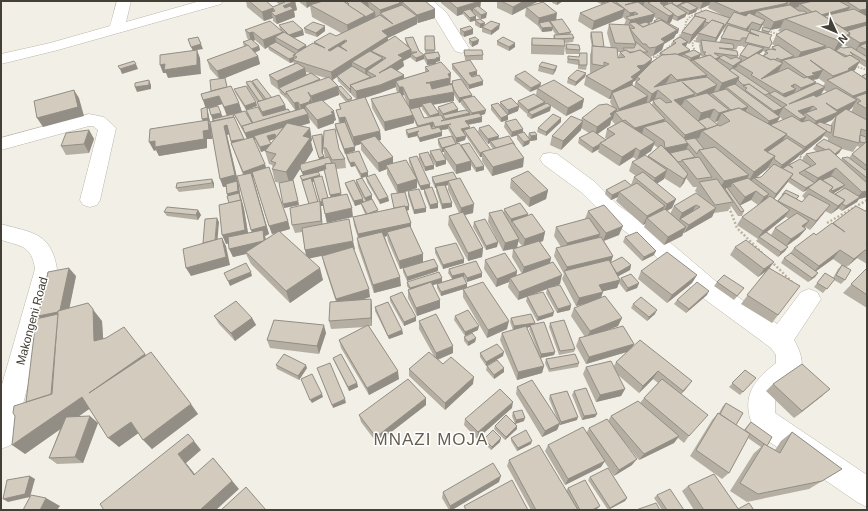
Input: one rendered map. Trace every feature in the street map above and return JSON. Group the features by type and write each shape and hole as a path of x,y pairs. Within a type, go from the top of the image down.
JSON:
{"street":[{"path":"116,30 124,1"},
{"path":"1,59 53,47 216,1"},
{"path":"424,1 441,15 461,48"},
{"path":"1,144 71,124 89,120 98,121 107,128 90,200"},
{"path":"550,159 588,187 612,211 651,239 711,291 780,340 788,353 789,368 767,386 760,402 761,412 765,423 867,492"},
{"name":"Makongeni Road","path":"1,232 34,242 40,246 46,260 46,269 1,436"},
{"path":"780,340 809,299"}],"path":[{"path":"691,7 708,14"},
{"path":"643,58 656,57 677,39 686,28 686,21 691,16 705,10"},
{"path":"686,21 692,24"},
{"path":"756,23 768,31 783,36"},
{"path":"697,38 692,44 697,56 707,63"},
{"path":"654,65 660,59 656,57"},
{"path":"854,66 867,70"},
{"path":"795,154 803,158 809,156"},
{"path":"827,223 867,200"},
{"path":"728,206 737,228 809,299"}],"building":[{"path":"249,1 266,1 273,7 285,2 284,1 295,1 283,6 285,8 290,6 293,9 275,16 271,12 275,11 273,8 262,12"},
{"path":"323,1 343,1 365,16 347,25 310,5"},
{"path":"346,1 360,1 375,12 365,17 348,5 349,4"},
{"path":"368,1 398,1 400,3 380,10"},
{"path":"425,1 435,9 417,15 402,2"},
{"path":"449,1 480,1 457,8"},
{"path":"501,1 524,1 513,7"},
{"path":"611,1 625,9 594,21 580,13"},
{"path":"615,1 638,1 625,5 638,2 655,14 630,20 626,17 638,14 635,12 630,13"},
{"path":"652,1 666,1 660,3 674,14 669,16 648,3"},
{"path":"672,1 685,1 677,6 673,4"},
{"path":"713,1 784,1 788,3 740,13"},
{"path":"813,1 839,1 850,7 821,15 816,11 812,12 800,4"},
{"path":"846,1 867,1 867,9 860,10"},
{"path":"543,2 557,13 539,18 526,7"},
{"path":"687,2 698,8 690,11 679,5"},
{"path":"671,3 687,13 678,17 663,6"},
{"path":"402,5 417,16 382,31 388,36 331,72 293,60 297,57 293,55 313,43 325,48 314,42 330,33 336,36 380,15 393,24 380,13","holes":["345,40 347,41 340,46 347,51 338,46 330,51 328,50"]},
{"path":"790,5 799,11 804,11 807,13 774,22 757,11"},
{"path":"478,6 487,13 481,15 473,8"},
{"path":"470,9 476,16 470,18 463,11"},
{"path":"854,9 867,16 867,22 843,28 824,16"},
{"path":"706,10 730,18 723,28 724,24 712,20 709,23 705,22 706,19 695,16 695,14"},
{"path":"816,11 850,33 839,41 785,19"},
{"path":"734,12 746,16 749,13 765,20 761,25 752,22 746,29 727,23"},
{"path":"695,16 706,19 692,35 682,32"},
{"path":"659,18 679,29 677,30 661,20 656,22 654,21"},
{"path":"480,19 485,23 480,24 475,20"},
{"path":"562,19 571,32 559,34 550,21"},
{"path":"661,20 677,30 661,39 665,42 656,47 649,48 646,44 643,44 630,29 635,28 629,23 635,22 643,27"},
{"path":"712,20 724,24 716,38 698,33"},
{"path":"270,21 283,32 263,40 253,32 249,33 245,30"},
{"path":"293,21 303,30 289,35 279,25"},
{"path":"491,21 500,24 491,31 482,27"},
{"path":"549,21 553,27 542,28 539,23"},
{"path":"313,22 325,26 316,33 304,28"},
{"path":"646,22 650,24 643,27 639,24"},
{"path":"609,24 629,25 636,44 615,43"},
{"path":"728,25 750,32 747,38 742,38 740,41 721,38"},
{"path":"867,25 867,41 860,43 849,36 850,33 847,31"},
{"path":"470,26 473,29 464,32 460,29"},
{"path":"763,27 771,29 769,32 762,30"},
{"path":"751,29 772,35 770,38 772,43 769,48 745,42 749,33 759,36 750,32"},
{"path":"786,29 826,46 801,52 776,35"},
{"path":"284,32 306,45 298,50 275,37"},
{"path":"591,32 602,32 604,47 593,46"},
{"path":"572,34 574,38 555,39 554,35"},
{"path":"395,36 411,49 398,55 403,58 379,73 391,67 404,75 380,85 356,91 350,85 376,76 367,71 386,58 371,51"},
{"path":"425,36 434,36 435,50 425,50"},
{"path":"198,37 201,44 191,47 188,39"},
{"path":"413,37 419,51 424,55 416,58 411,54 417,52 411,52 405,38"},
{"path":"475,37 479,40 472,42 469,39"},
{"path":"503,37 515,43 509,47 497,41"},
{"path":"680,37 688,42 682,44 690,50 678,54 679,55 664,55 660,53 676,43 673,41"},
{"path":"532,38 564,39 565,46 532,45"},
{"path":"251,39 259,46 252,49 243,42"},
{"path":"701,40 733,44 734,49 719,48 737,51 738,56 714,53 720,57 715,59 710,55 707,56 704,54 706,52 703,52"},
{"path":"276,42 296,54 293,55 294,57 289,59 268,46"},
{"path":"635,42 648,52 643,52 640,50 635,52 625,51 623,48 634,48 636,44"},
{"path":"867,43 867,50 859,46"},
{"path":"566,44 579,45 580,50 567,49"},
{"path":"748,44 764,48 748,58 740,55"},
{"path":"248,45 258,56 217,71 207,60"},
{"path":"778,45 794,56 781,60 777,58 772,60 763,56 768,53 765,51 770,49 776,50 772,47"},
{"path":"592,46 617,48 618,58 625,57 620,52 626,50 630,53 640,50 652,59 644,65 637,66 641,70 631,77 634,79 612,91 586,76 609,64 604,62 604,66 592,64"},
{"path":"829,47 845,57 850,55 860,61 848,69 850,70 833,76 810,60 823,70 812,73 815,75 807,77 783,60 802,56"},
{"path":"841,47 851,47 867,57 867,62 850,52 853,54 851,56 847,56 836,51"},
{"path":"197,50 197,65 164,70 165,64 160,65 160,55"},
{"path":"464,50 482,50 483,55 465,56"},
{"path":"694,50 701,54 691,58 683,54"},
{"path":"370,51 383,58 365,69 352,62"},
{"path":"438,52 440,57 436,59 427,60 424,54"},
{"path":"580,53 587,53 587,65 579,65 579,60 568,59 568,56 579,57"},
{"path":"757,53 771,60 773,59 783,63 761,79 788,68 804,78 807,77 816,82 801,88 795,84 791,86 796,89 783,94 751,75 753,73 738,64"},
{"path":"676,54 687,58 707,75 677,80 671,74 654,87 707,77 717,85 697,94 682,82 695,94 674,100 706,128 685,135 655,104 653,100 660,98 666,103 672,102 658,90 652,94 636,82 640,79 637,77 652,62 662,55"},
{"path":"710,55 739,77 722,83 693,60"},
{"path":"724,55 731,59 736,57 742,60 733,66 719,58"},
{"path":"470,60 477,71 469,73 472,77 479,75 483,81 469,85 452,64"},
{"path":"134,61 136,64 120,69 118,66"},
{"path":"441,62 451,73 448,74 450,78 426,83 430,83 432,89 452,84 454,92 409,100 403,87 399,87 396,81 429,71 425,67"},
{"path":"542,62 557,66 554,70 539,66"},
{"path":"297,63 305,68 277,81 269,75"},
{"path":"352,66 371,77 350,85 350,89 337,76"},
{"path":"733,68 770,93 765,95 749,84 742,84 738,80 739,77 729,70"},
{"path":"577,70 586,73 576,82 568,78"},
{"path":"852,70 867,80 867,91 853,96 827,80"},
{"path":"525,71 541,83 531,88 515,76"},
{"path":"311,73 320,79 286,92 286,95 279,88"},
{"path":"867,74 867,80 862,76"},
{"path":"329,77 338,86 311,96 308,92 311,98 309,102 300,105 298,102 294,103 286,92"},
{"path":"225,78 227,87 211,91 210,80"},
{"path":"257,79 272,98 266,99 252,81"},
{"path":"461,79 472,95 459,98 452,84 450,85 453,83 452,81"},
{"path":"149,80 149,85 135,87 135,83"},
{"path":"554,80 584,99 568,108 537,88"},
{"path":"251,81 264,100 259,101 246,82"},
{"path":"817,83 825,87 789,104 814,95 816,97 836,88 857,100 837,110 826,103 838,112 816,121 805,113 817,109 813,106 798,111 806,117 800,119 783,107 787,105 769,94 775,91 785,97"},
{"path":"735,84 780,117 769,121 726,87"},
{"path":"749,84 783,108 774,111 745,90 747,88 743,86"},
{"path":"632,85 648,96 619,109 612,93"},
{"path":"231,86 239,103 224,107 219,96 203,100 201,94"},
{"path":"246,86 256,102 245,106 234,89"},
{"path":"341,86 352,98 348,100 339,90 338,87"},
{"path":"726,89 748,107 731,110 711,93"},
{"path":"74,90 78,107 37,118 34,101"},
{"path":"400,92 414,115 384,122 371,99"},
{"path":"707,93 729,110 719,113 714,109 701,113 685,99"},
{"path":"867,93 867,109 857,103 861,101 855,97"},
{"path":"534,94 545,102 528,110 518,101"},
{"path":"279,95 285,105 262,112 257,102"},
{"path":"474,96 486,110 472,113 462,99"},
{"path":"365,97 380,131 353,137 345,117 339,118 336,110 341,109 339,104"},
{"path":"511,98 519,106 508,110 500,102"},
{"path":"322,100 334,111 331,112 333,114 317,120 305,106"},
{"path":"431,102 439,113 430,116 422,104"},
{"path":"453,102 458,109 443,114 438,107"},
{"path":"649,102 665,119 635,128 625,120 623,121 615,112"},
{"path":"498,103 508,115 501,118 491,105"},
{"path":"547,103 551,106 532,115 528,112"},
{"path":"607,104 617,109 610,114 612,116 597,127 582,118 599,105"},
{"path":"218,106 221,113 211,115 209,108"},
{"path":"207,107 208,118 202,119 201,109"},
{"path":"258,107 263,116 288,109 290,112 253,123 246,110"},
{"path":"419,107 424,118 441,115 444,120 441,121 479,113 482,117 465,121 470,127 461,129 466,136 456,138 448,125 451,124 435,127 433,122 418,126 410,109"},
{"path":"304,108 308,114 245,133 242,126"},
{"path":"739,108 787,134 764,150 775,156 754,172 702,131 718,125 720,126 730,121 722,113"},
{"path":"846,109 867,120 867,131 861,129 859,143 833,136 836,116"},
{"path":"466,110 470,113 445,119 443,115"},
{"path":"245,111 252,123 242,126 243,129 234,114"},
{"path":"233,114 234,117 213,121 213,119"},
{"path":"553,114 561,118 546,132 538,128"},
{"path":"571,116 583,121 563,141 552,136"},
{"path":"792,116 802,122 809,120 827,131 805,147 786,135 787,134 770,125"},
{"path":"234,117 244,139 231,141 227,125 224,126 235,175 220,179 210,122"},
{"path":"708,117 718,125 706,129 698,121"},
{"path":"516,119 523,129 512,132 505,122"},
{"path":"208,120 209,130 203,131 204,139 155,147 155,141 149,142 150,129"},
{"path":"622,121 655,142 640,151 636,148 622,157 600,143 615,134 607,129"},
{"path":"666,121 689,143 665,148 664,141 644,127"},
{"path":"345,122 355,147 344,149 335,124"},
{"path":"820,122 832,126 831,133 816,124"},
{"path":"287,123 310,128 303,136 310,138 286,172 272,169 276,163 271,161 276,154 265,151"},
{"path":"430,124 432,129 439,127 442,132 419,138 417,133 419,131 408,134 406,130"},
{"path":"489,125 499,136 488,139 479,128"},
{"path":"284,127 276,137 275,134 267,136 271,144 260,147 254,136"},
{"path":"474,127 491,150 480,153 464,130"},
{"path":"335,129 339,149 345,159 332,160 326,148 323,148 324,131"},
{"path":"89,130 84,144 61,146 66,133"},
{"path":"593,131 606,140 593,148 579,138"},
{"path":"524,132 530,140 524,142 517,134"},
{"path":"535,132 537,135 531,136 529,133"},
{"path":"322,134 322,153 324,156 319,158 312,136"},
{"path":"860,135 866,137 866,143 860,142"},
{"path":"375,136 393,157 378,163 360,141"},
{"path":"452,136 456,144 442,148 438,139"},
{"path":"509,136 515,145 513,143 496,148 490,141"},
{"path":"253,137 265,164 243,172 231,143"},
{"path":"695,138 704,149 699,150 697,154 685,140"},
{"path":"787,138 804,149 782,165 774,159 775,156 767,152"},
{"path":"824,139 842,148 835,154 829,149 826,150 816,145"},
{"path":"866,142 867,143 867,166 852,154"},
{"path":"459,143 471,161 456,165 444,148"},
{"path":"469,143 484,166 476,168 461,145"},
{"path":"513,143 524,158 493,167 482,152"},
{"path":"661,145 688,174 684,179 648,156"},
{"path":"715,147 749,175 724,181 699,150"},
{"path":"440,149 446,160 436,162 430,151"},
{"path":"688,149 695,157 678,162 670,153"},
{"path":"829,149 867,183 867,191 862,192 836,168 818,178 804,170 816,164 806,154"},
{"path":"359,151 368,172 361,174 354,162 350,163 346,154"},
{"path":"428,152 434,165 425,167 419,154"},
{"path":"645,155 667,170 655,178 632,162"},
{"path":"417,156 430,184 420,186 409,158"},
{"path":"329,157 332,163 302,172 300,167 301,164"},
{"path":"699,157 712,177 697,179 682,160"},
{"path":"848,157 865,170 867,169 867,178 842,158"},
{"path":"800,159 811,166 799,173 815,183 806,188 790,178 793,174 782,169 788,165 793,168 789,165"},
{"path":"406,160 417,179 397,185 386,165"},
{"path":"335,163 341,193 330,195 324,169 326,169 325,164"},
{"path":"774,164 793,174 776,194 754,178 761,177"},
{"path":"269,167 288,221 269,226 252,172"},
{"path":"528,171 548,190 530,198 511,179"},
{"path":"318,172 320,175 302,180 300,176"},
{"path":"453,172 457,179 435,184 432,177"},
{"path":"643,172 676,199 667,204 634,177"},
{"path":"251,173 266,226 251,230 237,176"},
{"path":"375,174 388,197 379,200 366,177"},
{"path":"322,176 328,198 322,199 322,202 320,202 313,178"},
{"path":"832,176 845,185 832,191 831,190 833,187 822,180"},
{"path":"311,178 318,202 309,204 302,181"},
{"path":"362,178 372,195 365,198 356,180"},
{"path":"460,178 474,204 461,208 448,181"},
{"path":"748,178 769,194 764,197 756,191 745,197 732,183"},
{"path":"212,179 212,183 176,188 177,183"},
{"path":"717,179 733,202 715,205 699,182"},
{"path":"820,179 833,187 829,191 845,200 838,206 808,188"},
{"path":"293,180 298,201 283,204 279,183"},
{"path":"354,180 363,199 354,201 345,183"},
{"path":"625,180 632,186 612,195 606,190"},
{"path":"237,181 238,191 227,194 226,184"},
{"path":"637,183 665,206 647,216 619,192"},
{"path":"445,185 452,203 442,204 436,186"},
{"path":"432,187 438,203 430,205 424,189"},
{"path":"727,187 744,211 741,212 725,189"},
{"path":"845,188 860,197 846,206 842,204 845,200 835,194"},
{"path":"419,189 426,208 414,210 408,191"},
{"path":"786,190 799,196 796,199 785,193 782,195"},
{"path":"405,192 409,206 394,208 391,194"},
{"path":"239,193 241,200 229,203 227,196"},
{"path":"696,193 716,208 689,225 680,219 700,207 696,205 682,213 674,206"},
{"path":"785,193 802,202 809,194 830,205 816,221 778,201"},
{"path":"347,194 352,208 325,214 322,199"},
{"path":"770,196 790,210 763,231 742,217"},
{"path":"372,199 378,210 367,214 361,203"},
{"path":"241,200 245,230 222,235 219,205"},
{"path":"320,201 321,221 292,225 290,208"},
{"path":"520,203 528,214 511,219 504,209"},
{"path":"604,205 623,226 606,233 588,211"},
{"path":"405,206 411,223 358,234 353,217"},
{"path":"856,206 867,212 867,251 865,250 854,259 840,250 819,266 794,248 814,233 816,235 832,223 845,232 833,223"},
{"path":"167,207 198,210 196,215 164,212"},
{"path":"665,209 686,227 668,237 647,218"},
{"path":"502,210 519,239 505,243 489,213"},
{"path":"463,212 483,248 468,253 449,216"},
{"path":"797,213 809,221 802,226 806,229 791,239 775,228"},
{"path":"532,214 545,232 525,239 512,221"},
{"path":"217,218 215,240 203,243 205,219"},
{"path":"589,218 600,234 567,243 556,227"},
{"path":"349,219 353,241 305,250 302,228"},
{"path":"485,219 498,242 486,246 474,222"},
{"path":"410,226 423,254 399,261 387,232"},
{"path":"263,230 263,241 229,249 228,237"},
{"path":"279,231 320,268 286,291 246,252"},
{"path":"382,232 400,277 373,285 357,238"},
{"path":"637,232 656,251 644,257 625,237"},
{"path":"766,232 788,247 781,252 759,237"},
{"path":"601,237 613,256 567,267 556,248"},
{"path":"222,238 226,257 186,268 183,249"},
{"path":"746,240 774,262 764,269 735,247"},
{"path":"539,241 551,258 524,267 513,249"},
{"path":"456,243 464,259 443,265 435,248"},
{"path":"353,247 369,289 336,299 322,256"},
{"path":"667,252 697,275 672,295 641,271"},
{"path":"505,253 517,271 497,279 485,260"},
{"path":"791,253 818,273 812,278 784,258"},
{"path":"622,257 631,265 617,273 610,263"},
{"path":"434,259 438,267 407,277 403,268"},
{"path":"609,260 620,280 599,285 603,292 579,298 564,271"},
{"path":"476,261 482,273 467,278 464,273 452,276 449,269"},
{"path":"553,262 562,275 519,292 510,278"},
{"path":"246,263 251,272 228,281 224,273"},
{"path":"842,265 851,270 845,280 836,275"},
{"path":"69,268 60,310 58,312 38,316 48,272"},
{"path":"769,268 800,286 778,315 747,295"},
{"path":"867,268 867,295 851,284"},
{"path":"439,272 442,278 410,288 407,282"},
{"path":"825,273 835,279 827,289 817,283"},
{"path":"631,274 639,283 628,288 621,278"},
{"path":"724,275 744,288 737,296 717,282"},
{"path":"463,276 467,284 441,292 437,284"},
{"path":"431,282 440,300 416,308 408,290"},
{"path":"483,282 509,321 488,330 463,289"},
{"path":"697,282 709,291 689,309 677,300"},
{"path":"560,285 571,305 558,309 547,288"},
{"path":"402,292 416,317 404,322 390,297"},
{"path":"543,292 554,312 538,317 527,296"},
{"path":"605,296 622,318 590,331 574,308"},
{"path":"641,297 657,310 649,317 633,304"},
{"path":"371,299 371,318 329,321 330,302"},
{"path":"236,301 252,318 231,333 214,316"},
{"path":"388,302 402,330 388,336 375,307"},
{"path":"88,303 93,309 94,341 106,338 124,327 145,354 89,393 151,352 191,404 143,440 131,422 108,438 82,397 12,445 15,416 13,413 14,406 52,394 58,311"},
{"path":"468,310 479,326 465,332 455,316"},
{"path":"58,314 51,394 26,402 36,319"},
{"path":"436,314 453,346 436,353 419,321"},
{"path":"531,314 535,323 514,326 511,318"},
{"path":"274,320 324,325 317,346 267,340"},
{"path":"564,320 575,349 560,351 550,323"},
{"path":"544,322 555,352 541,354 530,325"},
{"path":"368,325 398,371 367,388 339,340"},
{"path":"526,326 544,366 518,372 502,333"},
{"path":"623,326 634,344 589,357 579,338"},
{"path":"472,333 476,338 468,342 464,337"},
{"path":"640,340 692,381 683,391 658,371 643,386 616,362"},
{"path":"497,344 504,352 486,362 480,353"},
{"path":"429,352 443,364 451,357 474,377 445,403 409,369"},
{"path":"284,354 306,365 298,376 276,365"},
{"path":"341,354 357,383 348,387 333,358"},
{"path":"575,354 579,363 550,369 546,359"},
{"path":"497,360 504,368 494,375 487,366"},
{"path":"611,361 625,389 600,395 586,367"},
{"path":"330,363 345,399 332,405 317,368"},
{"path":"802,364 830,389 802,411 773,384"},
{"path":"745,370 756,378 743,392 732,383"},
{"path":"312,374 322,394 310,400 301,379"},
{"path":"408,379 426,398 376,437 359,415"},
{"path":"662,379 708,415 689,436 644,398"},
{"path":"532,380 560,423 545,431 517,387"},
{"path":"586,388 597,414 584,416 574,391"},
{"path":"500,389 513,402 478,432 465,419"},
{"path":"567,391 578,417 561,422 550,395"},
{"path":"638,401 679,436 644,454 611,416"},
{"path":"726,403 743,413 736,425 720,414"},
{"path":"522,410 525,418 516,420 513,412"},
{"path":"718,413 750,434 729,473 696,450"},
{"path":"506,415 517,426 506,437 495,426"},
{"path":"90,416 75,457 49,458 66,417"},
{"path":"607,419 637,459 619,470 589,428"},
{"path":"751,422 772,437 767,446 745,430"},
{"path":"583,427 605,461 568,479 548,445"},
{"path":"493,430 501,438 492,447 484,439"},
{"path":"526,430 532,441 518,448 511,438"},
{"path":"792,432 842,469 822,481 758,494 740,483 764,444 780,453"},
{"path":"188,434 194,441 178,454 194,475 213,458 232,481 200,510 104,510 100,504"},
{"path":"539,445 578,510 536,510 509,460"},
{"path":"493,463 501,476 450,506 443,492"},
{"path":"608,468 627,498 610,508 590,477"},
{"path":"714,474 739,510 704,510 688,486"},
{"path":"30,476 25,494 3,499 7,480"},
{"path":"512,480 528,510 466,510 464,506"},
{"path":"585,480 600,506 592,510 580,510 568,488"},
{"path":"246,487 266,510 221,510"},
{"path":"670,489 684,510 667,510 657,495"},
{"path":"31,495 46,498 40,510 23,510"},
{"path":"656,503 660,510 636,510"},
{"path":"749,503 754,510 738,509"}],"district":[{"name":"MNAZI MOJA","path":"431,439"}]}
